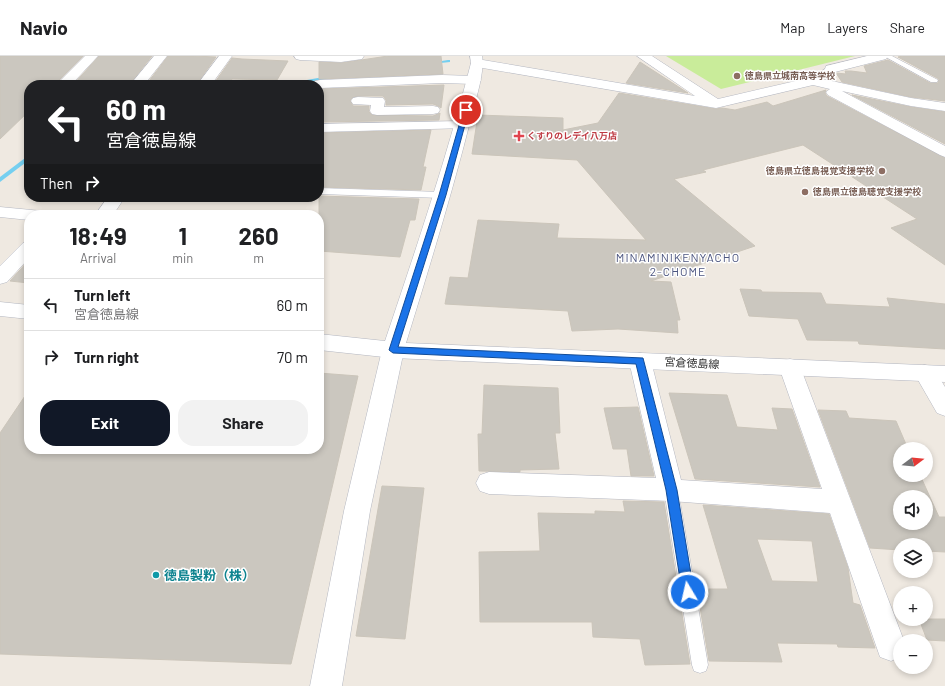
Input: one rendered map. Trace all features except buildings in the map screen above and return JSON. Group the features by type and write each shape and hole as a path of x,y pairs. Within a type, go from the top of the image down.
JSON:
{"street":[{"path":"68,80 92,56"},
{"path":"141,80 161,56"},
{"path":"208,80 226,56"},
{"path":"300,56 341,58 358,56"},
{"path":"643,56 716,104"},
{"path":"832,69 882,56"},
{"path":"326,686 357,512 393,350 442,195 456,114 474,80 476,60 716,104 813,81 911,102 945,107"},
{"path":"324,84 442,79 474,80"},
{"path":"813,81 945,152"},
{"path":"358,101 378,101 377,111 372,127"},
{"path":"377,111 456,114"},
{"path":"324,128 372,127 456,114"},
{"path":"0,212 24,214"},
{"path":"0,278 24,252"},
{"path":"0,309 24,311"},
{"name":"宮倉徳島線","path":"324,343 393,350 935,374"},
{"path":"640,361 671,490"},
{"path":"790,367 892,646"},
{"path":"935,374 945,407"},
{"path":"489,483 671,490 839,502"}],"lane":[{"path":"887,56 934,80"},
{"path":"813,81 832,69"},
{"path":"324,191 442,195"},
{"path":"671,490 700,665"}],"green space":[{"name":"徳島県立城南高等学校","path":"666,56 855,56 721,89"}],"waterway":[{"path":"431,63 448,61"},
{"path":"311,80 329,77"},
{"path":"0,180 24,161"}],"place":[{"name":"徳島県立城南高等学校","path":"737,76"},
{"name":"くすりのレデイ八万店","path":"519,136"},
{"name":"徳島県立徳島視覚支援学校","path":"882,171"},
{"name":"徳島県立徳島聴覚支援学校","path":"805,192"},
{"name":"徳島製粉（株）","path":"156,575"}],"district":[{"name":"MINAMINIKENYACHO 2-CHOME","path":"678,265"}],"route":[{"path":"466,110 442,195 393,350 640,361 671,490 688,592"}]}
